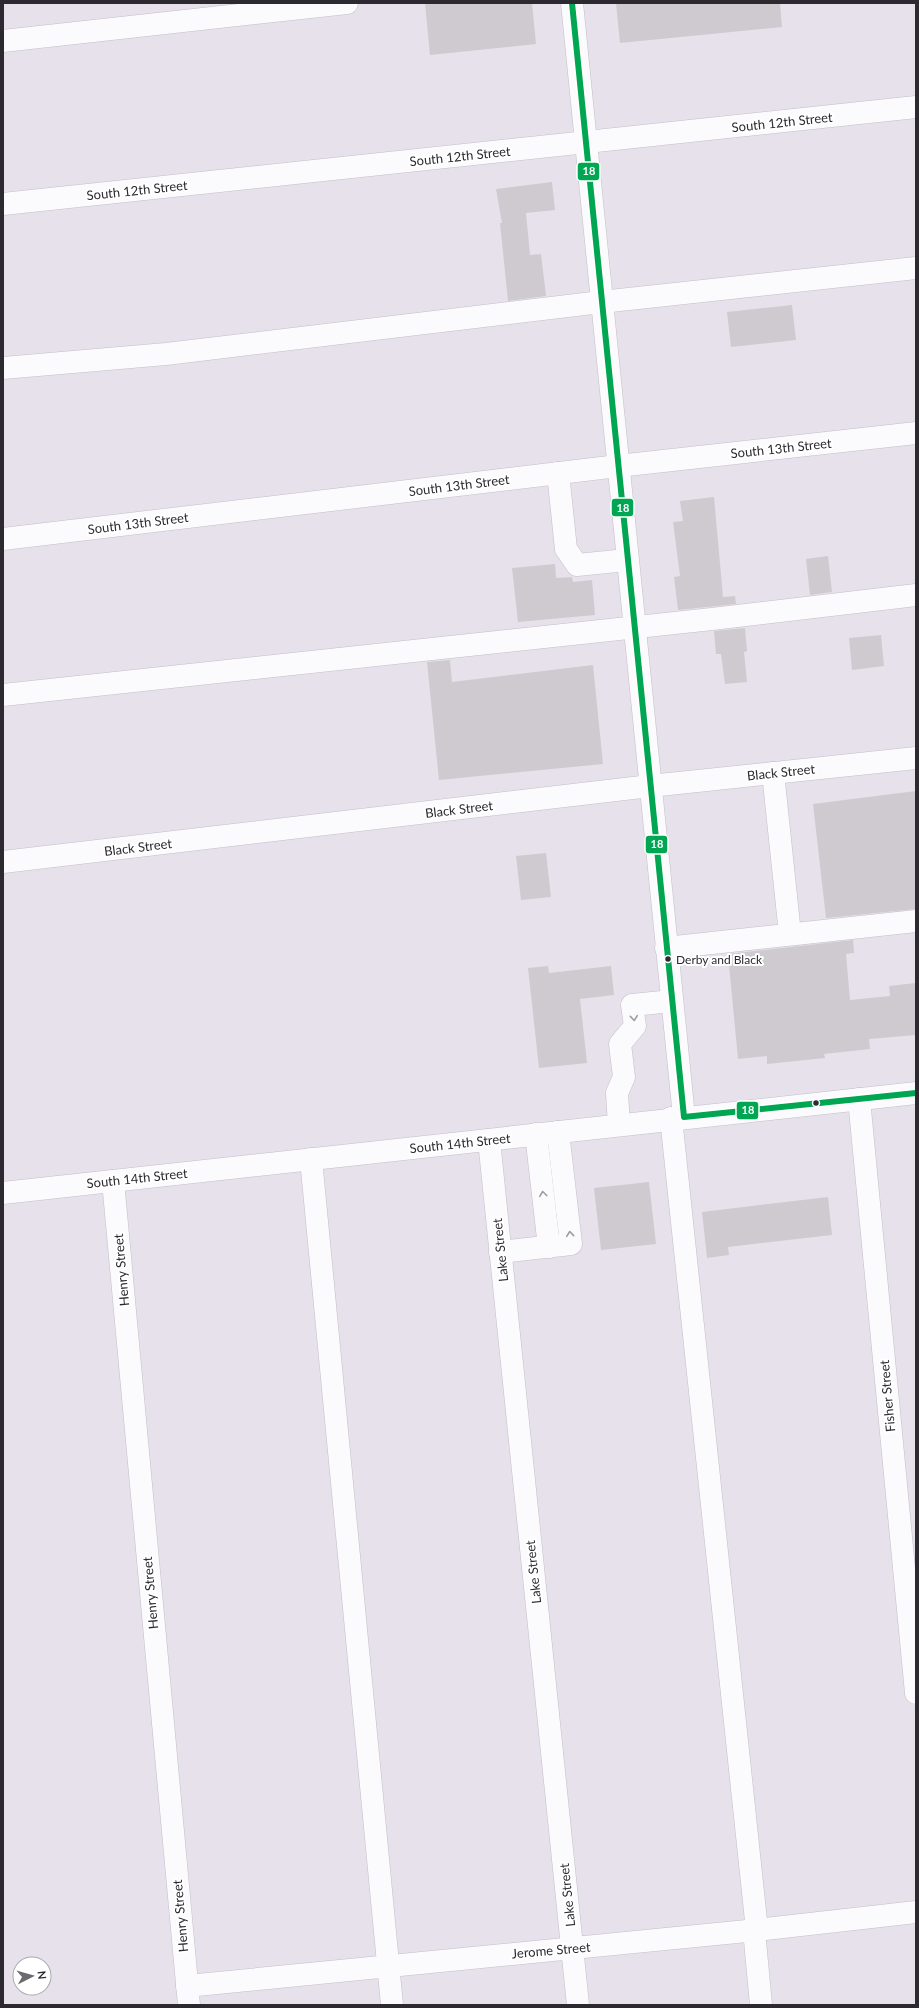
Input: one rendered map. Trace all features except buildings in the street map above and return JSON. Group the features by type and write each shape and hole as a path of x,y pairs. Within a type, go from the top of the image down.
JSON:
{"street":[{"path":"3,41 347,3"},
{"path":"572,3 672,1001 677,1118 761,2005"},
{"name":"South 12th Street","path":"3,204 916,107"},
{"path":"3,368 166,354 601,302 916,268"},
{"name":"South 13th Street","path":"3,539 618,466 916,433"},
{"path":"558,473 566,549 577,565 627,560"},
{"path":"3,695 916,595"},
{"name":"Black Street","path":"3,862 650,786 916,758"},
{"path":"773,773 790,934"},
{"path":"666,948 916,921"},
{"path":"620,1125 617,1093 624,1077 620,1044 635,1026 632,1005 672,1001"},
{"name":"South 14th Street","path":"3,1192 916,1093"},
{"name":"Fisher Street","path":"859,1099 916,1693"},
{"path":"500,1252 571,1244 558,1132"},
{"path":"536,1134 549,1247"},
{"name":"Lake Street","path":"488,1140 578,2005"},
{"path":"311,1159 392,2005"},
{"name":"Henry Street","path":"112,1181 188,1996"},
{"name":"Jerome Street","path":"188,1996 388,1966 755,1930 916,1912"}],"transit line":[{"name":"18","path":"572,3 684,1117 916,1093"}],"place":[{"name":"Derby and Black","path":"668,959"}]}
